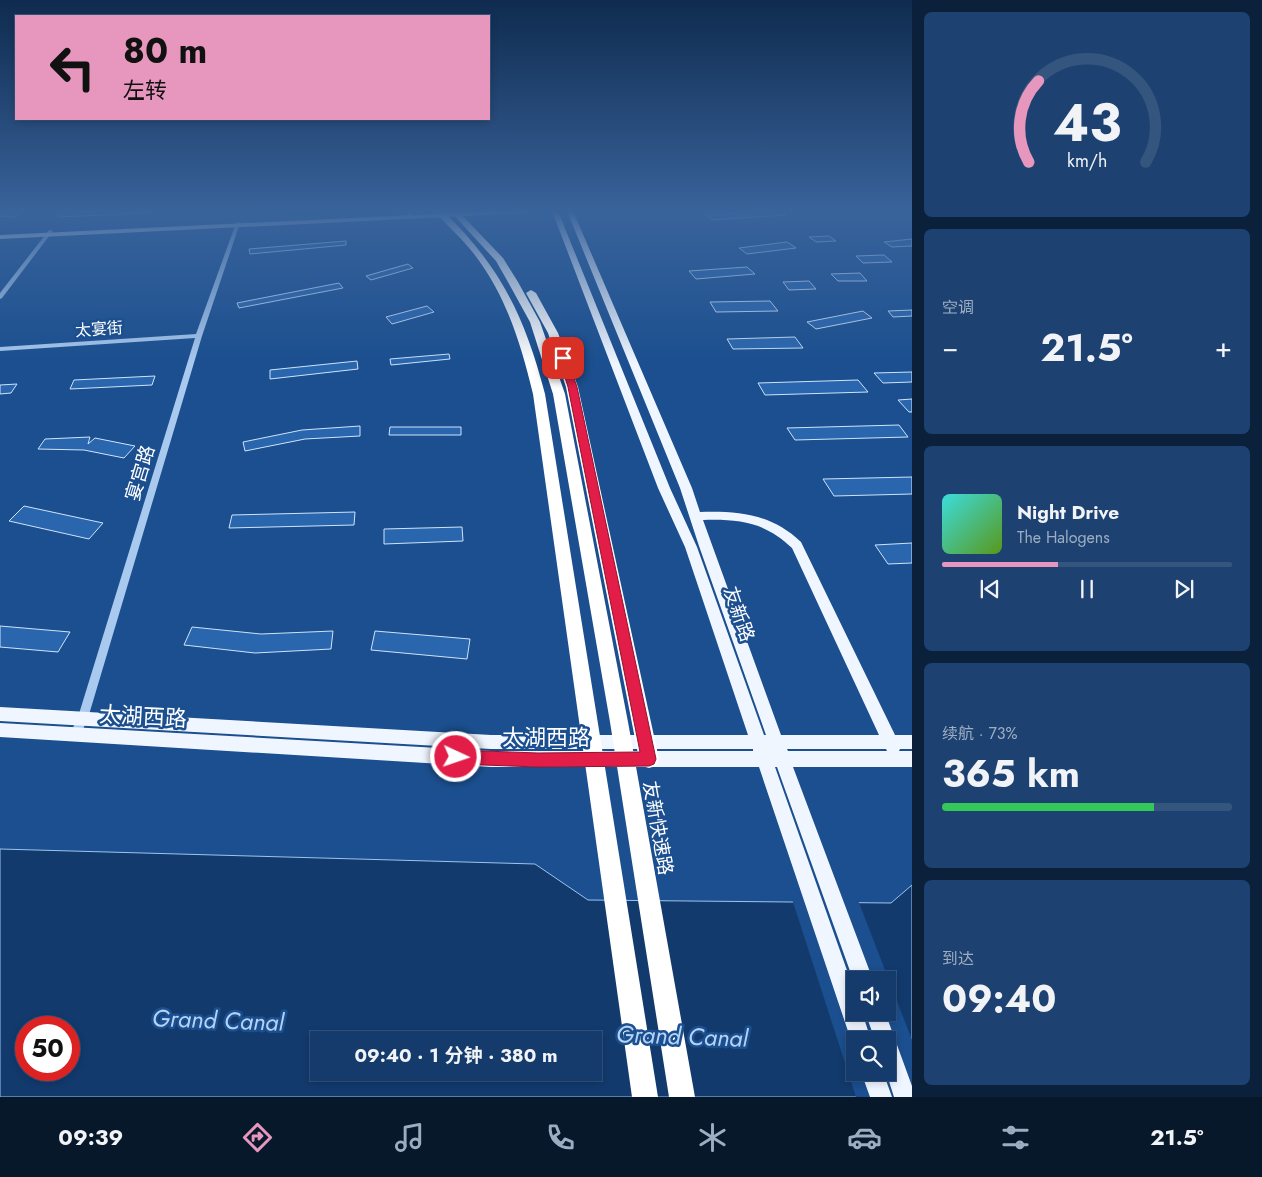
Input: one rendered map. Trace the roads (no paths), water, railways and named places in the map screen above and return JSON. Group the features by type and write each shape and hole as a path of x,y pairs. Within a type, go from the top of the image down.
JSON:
{"highway":[{"path":"485,262 510,302 526,344 539,394 645,1097"},
{"name":"友新快速路","path":"501,262 535,322 559,394 619,722 682,1097"},
{"path":"506,262 518,274 547,320 572,387 649,759"}],"main road":[{"name":"友新路","path":"576,262 664,488 698,546 860,971"},
{"name":"友新路","path":"591,262 686,488 695,516 698,546 858,1031"},
{"path":"695,516 753,518 778,528 792,540 807,563 890,741 905,759"},
{"name":"太湖西路","path":"0,714 491,742 912,742"},
{"name":"太湖西路","path":"0,730 491,759 905,759"},
{"path":"896,1071 905,1097"},
{"path":"875,1081 881,1097"}],"street":[{"path":"0,297 27,262"},
{"name":"宴宫路","path":"75,734 83,718 199,336 224,262"},
{"name":"太宴街","path":"0,349 199,336"}],"water":[{"name":"Grand Canal","path":"0,849 535,864 588,900 891,903 912,885 912,1097 0,1097"}]}
